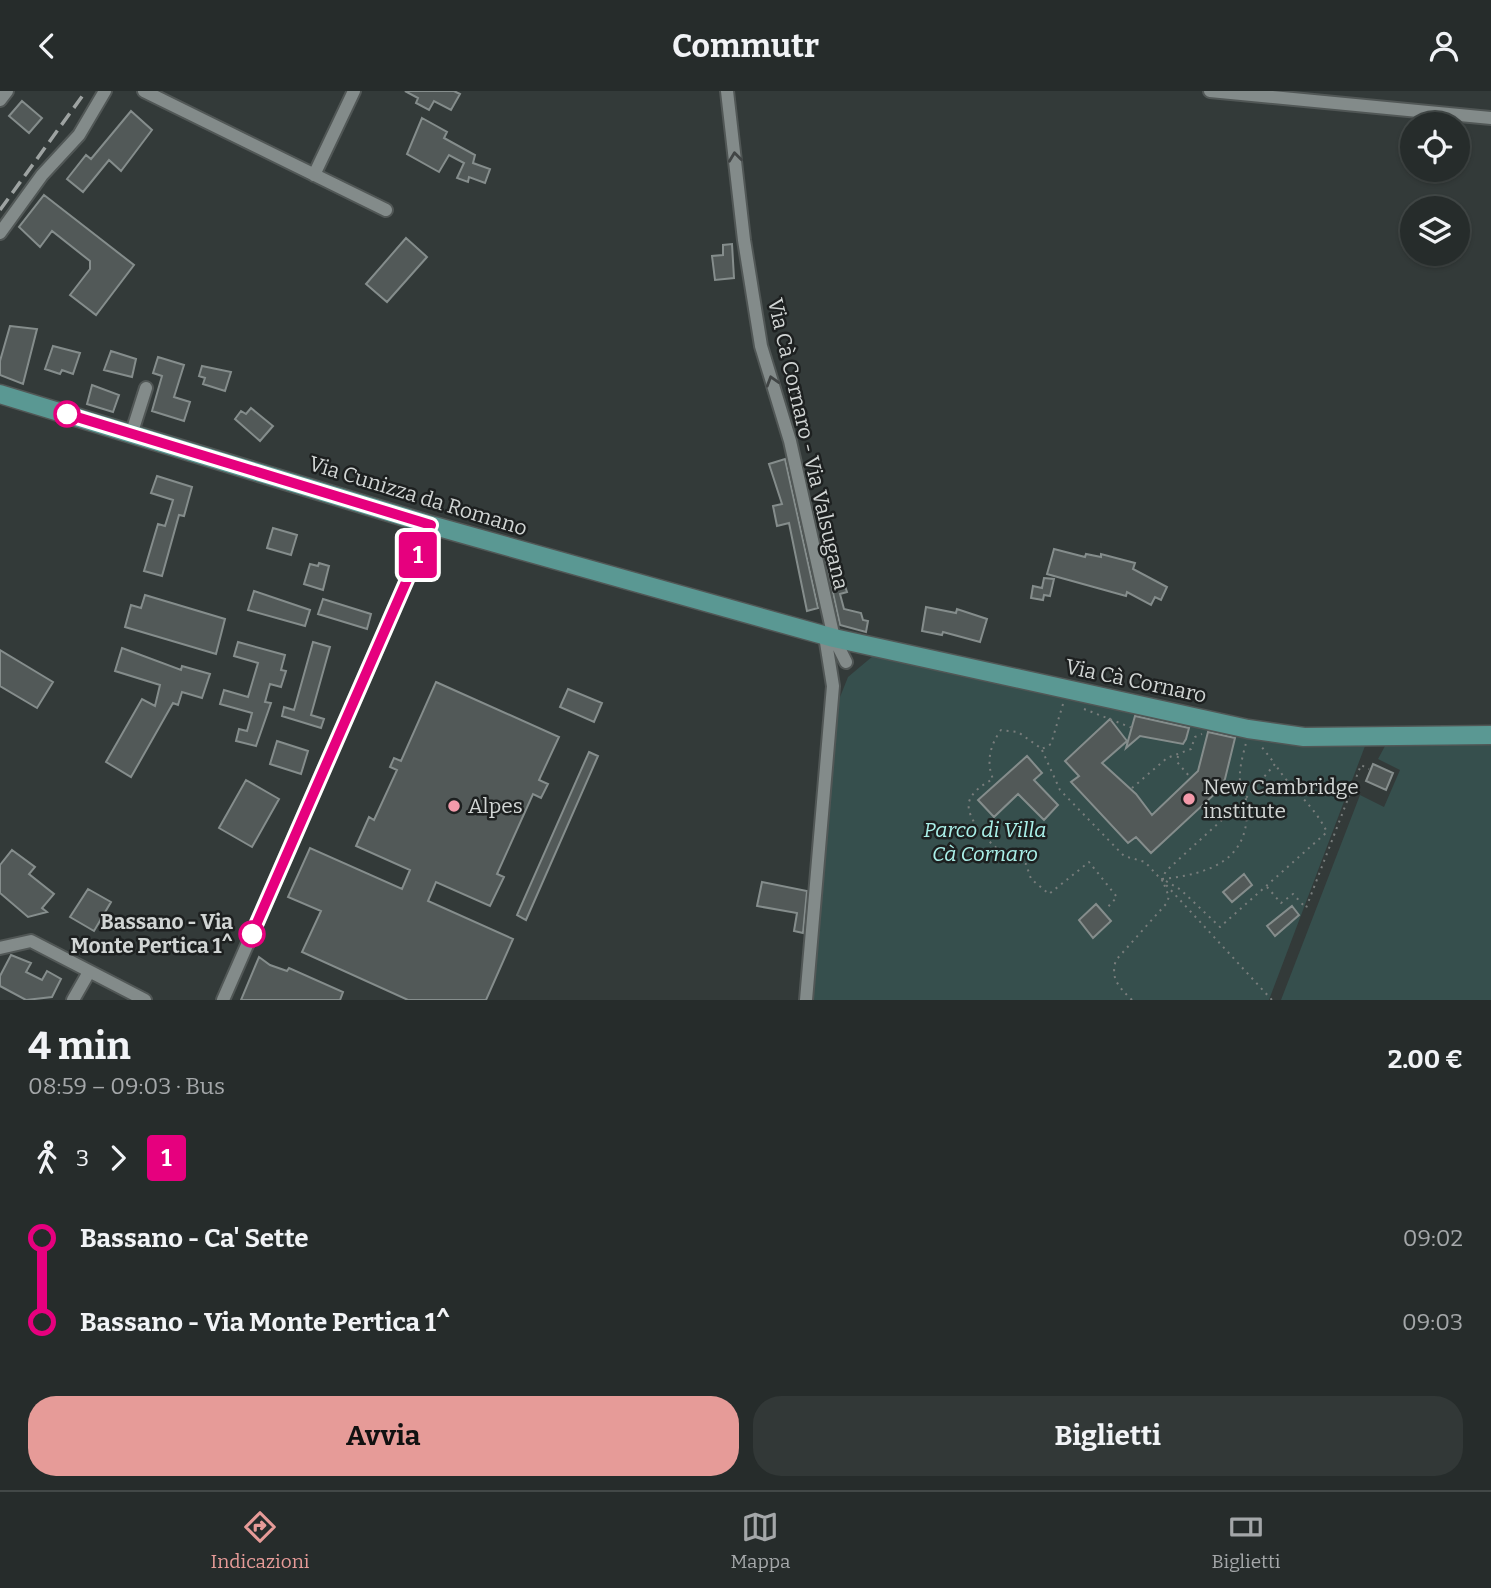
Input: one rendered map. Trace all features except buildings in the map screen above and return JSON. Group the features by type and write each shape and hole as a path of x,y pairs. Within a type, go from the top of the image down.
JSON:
{"main road":[{"name":"Via Cunizza da Romano","path":"0,394 431,525 829,637"},
{"name":"Via Cà Cornaro","path":"829,637 1206,719 1261,738 1491,735"}],"street":[{"path":"0,100 7,91"},
{"path":"0,233 42,175 79,135 105,91"},
{"path":"144,91 386,210"},
{"path":"314,175 354,91"},
{"name":"Via Cà Cornaro - Via Valsugana","path":"727,91 744,240 761,346 790,441 829,637"},
{"path":"1210,91 1491,118"},
{"path":"132,432 146,388"},
{"path":"223,1000 431,525"},
{"path":"829,637 845,662"},
{"path":"806,1000 833,686 829,637"},
{"path":"833,686 845,662 861,645"},
{"path":"0,948 31,941 145,1000"},
{"path":"73,1000 89,972"}],"path":[{"path":"1042,749 1051,744 1064,701 1069,703"},
{"path":"1080,708 1135,729"},
{"path":"1132,788 1167,758 1191,749 1195,737 1202,734 1206,719"},
{"path":"1107,909 1117,897 1089,862 1049,894 1031,880 1026,864 1017,863 1005,855 971,817 968,804 973,793 993,779 989,760 993,741 1001,730 1018,732 1042,749 1060,790 1124,856 1145,862 1272,1000"},
{"path":"1261,738 1290,786 1304,796 1327,832 1220,927 1181,890 1162,879 1182,877 1220,865 1233,854 1243,838 1246,798 1240,783 1241,759 1246,742 1261,738"},
{"path":"1178,755 1177,762 1190,777"},
{"path":"1132,1000 1116,984 1113,972 1125,949 1166,904 1169,897 1162,879 1166,871 1246,798 1276,764"},
{"path":"1267,886 1281,903 1293,894 1306,908 1361,765 1369,769"}],"green space":[{"name":"Parco di Villa Cà Cornaro","path":"873,656 1260,740 1294,745 1365,746 1269,1000 811,1000 838,702 848,677"},
{"path":"1491,744 1491,1000 1281,1000 1360,795 1384,807 1400,770 1378,759 1385,746"}],"railway":[{"path":"0,210 86,91"}],"bus line":[{"name":"1","path":"67,414 431,525 252,934"}],"place":[{"name":"New Cambridge institute","path":"1189,799"},
{"name":"Alpes","path":"454,806"},
{"name":"Bassano - Via Monte Pertica 1^","path":"252,934"}]}
